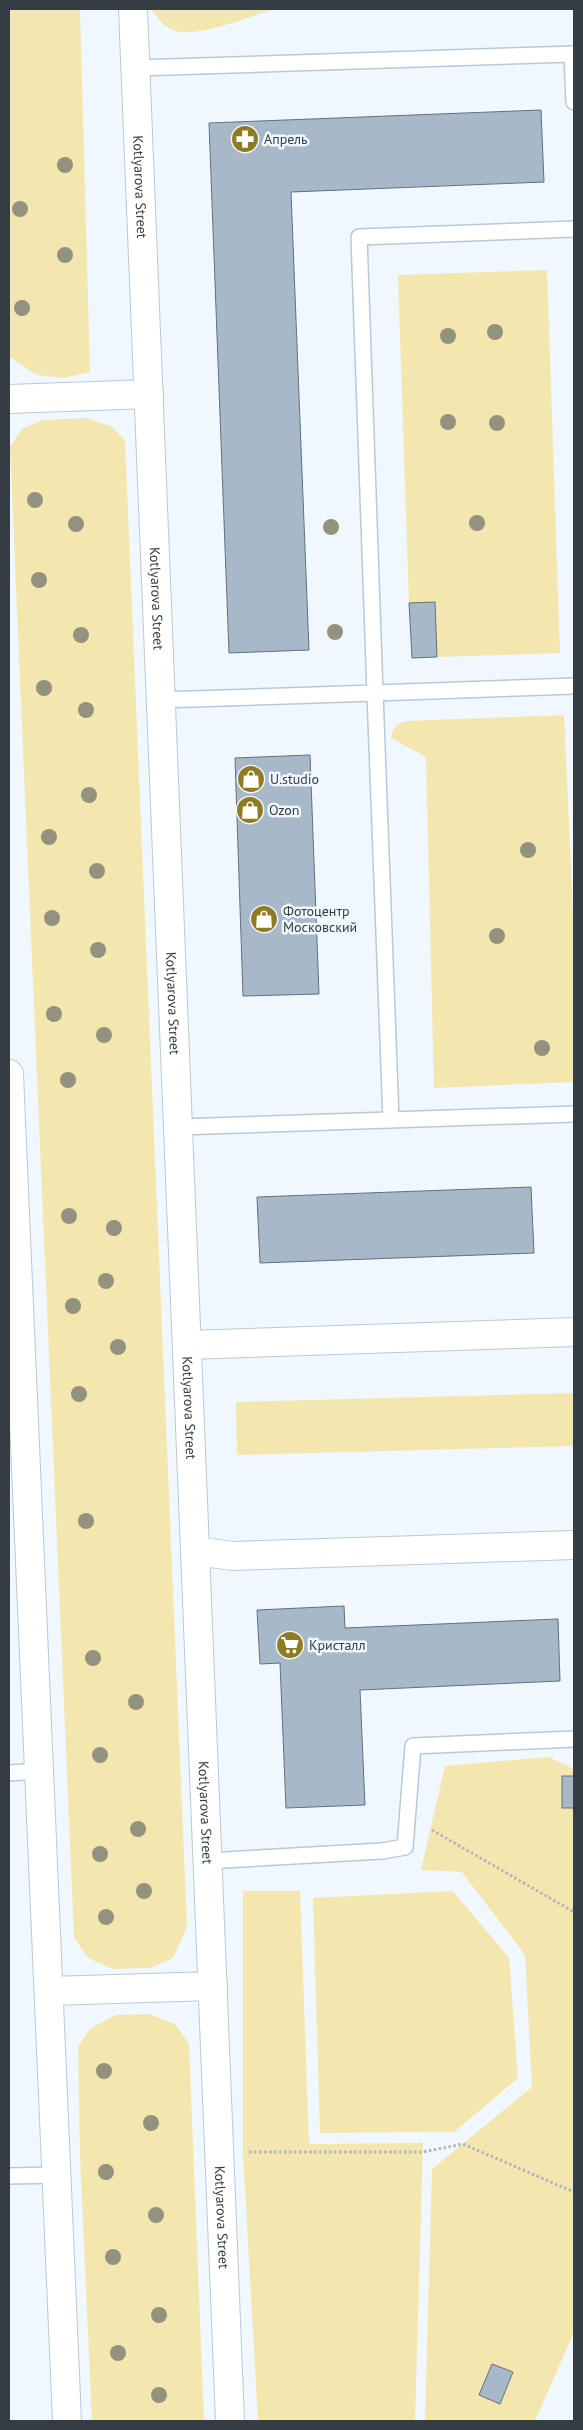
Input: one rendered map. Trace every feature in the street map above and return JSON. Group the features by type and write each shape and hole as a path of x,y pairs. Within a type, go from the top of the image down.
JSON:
{"street":[{"name":"Kotlyarova Street","path":"133,9 230,2421"},
{"path":"9,399 149,394"},
{"path":"9,1074 19,1559 39,1771 67,2421"},
{"path":"187,1345 574,1332"},
{"path":"195,1550 233,1556 574,1545"},
{"path":"48,1991 137,1990 213,1986"}],"lane":[{"path":"136,68 573,54 574,102"},
{"path":"391,1120 359,237 574,229"},
{"path":"161,700 574,686"},
{"path":"178,1127 574,1114"},
{"path":"208,1861 405,1847 413,1746 574,1739"},
{"path":"9,1773 39,1771"},
{"path":"9,2176 57,2175"}],"path":[{"path":"407,1825 431,1830 574,1912"},
{"path":"243,2152 422,2152 463,2144 574,2192"}],"shaded area":[{"path":"9,9 80,9 90,372 64,378 37,375 10,357"},
{"path":"151,9 275,9 223,26 195,32 182,32 166,26"},
{"path":"547,270 560,653 437,657 435,603 409,603 398,275"},
{"path":"88,418 112,427 125,441 187,1927 173,1958 150,1968 113,1969 88,1958 74,1937 10,447 22,429 43,420"},
{"path":"564,715 574,933 574,1082 434,1088 426,757 391,738 394,729 406,721"},
{"path":"574,1393 574,1446 237,1455 236,1402"},
{"path":"548,1757 574,1769 574,2332 535,2421 425,2421 432,2169 532,2087 525,1955 462,1872 421,1870 445,1766"},
{"path":"243,1891 300,1891 309,2144 423,2143 415,2421 258,2421 243,2152"},
{"path":"453,1891 509,1958 518,2078 454,2132 320,2133 313,1898"},
{"path":"149,2014 175,2024 189,2044 204,2421 92,2421 80,2156 78,2046 91,2028 116,2015"}],"building":[{"path":"541,110 544,182 291,192 309,650 229,653 209,123"},
{"path":"435,602 437,657 412,658 409,603"},
{"path":"310,755 319,994 243,996 235,758"},
{"path":"531,1187 534,1253 260,1263 257,1197"},
{"path":"344,1606 345,1628 558,1619 560,1681 360,1690 365,1805 286,1808 280,1663 260,1664 257,1610"},
{"path":"562,1776 574,1776 574,1808 562,1808"},
{"path":"492,2364 513,2372 500,2404 479,2395"}],"place":[{"name":"Апрель","path":"245,139"},
{"name":"U.studio","path":"251,779"},
{"name":"Ozon","path":"250,810"},
{"name":"Фотоцентр Московский","path":"264,919"},
{"name":"Кристалл","path":"290,1645"}]}
